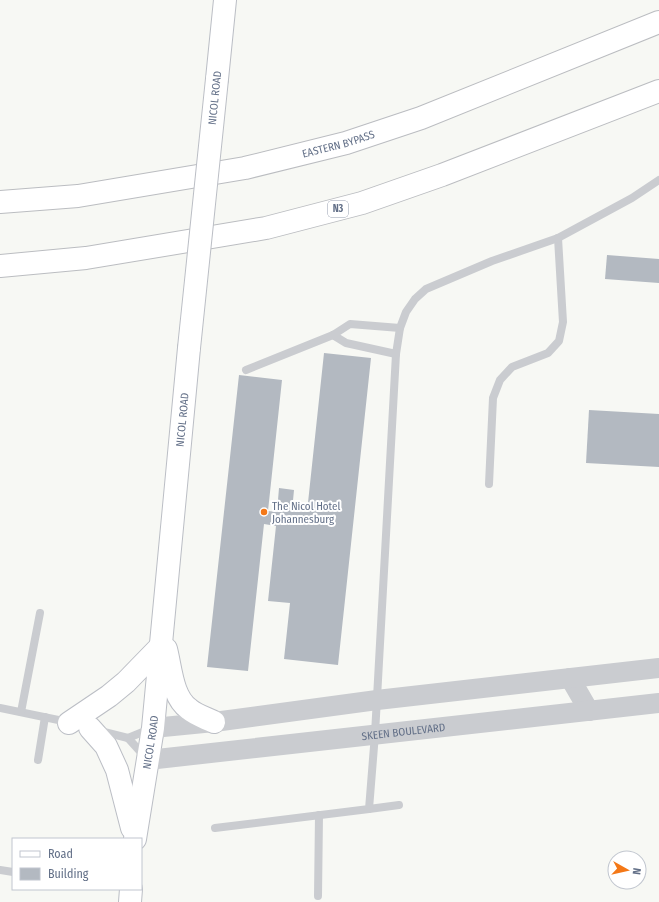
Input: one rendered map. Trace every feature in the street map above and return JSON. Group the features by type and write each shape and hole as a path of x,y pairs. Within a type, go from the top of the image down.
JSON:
{"main road":[{"name":"NICOL ROAD","path":"135,838 153,728 189,348 225,0"},
{"name":"EASTERN BYPASS","path":"0,202 78,196 245,168 346,143 421,118 659,22"},
{"name":"N3","path":"0,266 86,258 266,228 354,205 442,175 659,91"},
{"path":"161,638 180,701 189,710 214,722"},
{"path":"69,723 109,696 126,682 161,638"},
{"path":"90,728 106,746 117,770 135,838"},
{"path":"130,902 131,890"}],"street":[{"path":"153,728 214,722 377,700 659,668"},
{"path":"570,678 589,711"},
{"name":"SKEEN BOULEVARD","path":"148,760 659,703"}],"lane":[{"path":"369,809 375,734 396,354 400,328 406,312 415,299 426,289 492,261 558,238 632,198 659,180"},
{"path":"489,484 493,398 500,380 512,367 548,353 559,341 563,322 558,238"},
{"path":"246,370 333,335 350,324 400,328"},
{"path":"333,335 346,343 396,354"},
{"path":"21,712 40,613"},
{"path":"0,708 45,717 128,738 148,760"},
{"path":"38,760 45,717"},
{"path":"128,738 153,728"},
{"path":"215,828 400,805"},
{"path":"318,896 319,815"},
{"path":"0,870 12,872"}],"building":[{"path":"607,255 659,259 659,283 605,279"},
{"name":"The Nicol Hotel Johannesburg","path":"324,353 371,358 338,665 284,659 290,603 268,601 276,526 264,524 248,671 207,667 239,375 282,380 268,511 277,512 279,488 294,490 292,511 307,512"},
{"path":"589,410 659,414 659,467 586,463"}],"place":[{"name":"The Nicol Hotel Johannesburg","path":"264,512"}]}
